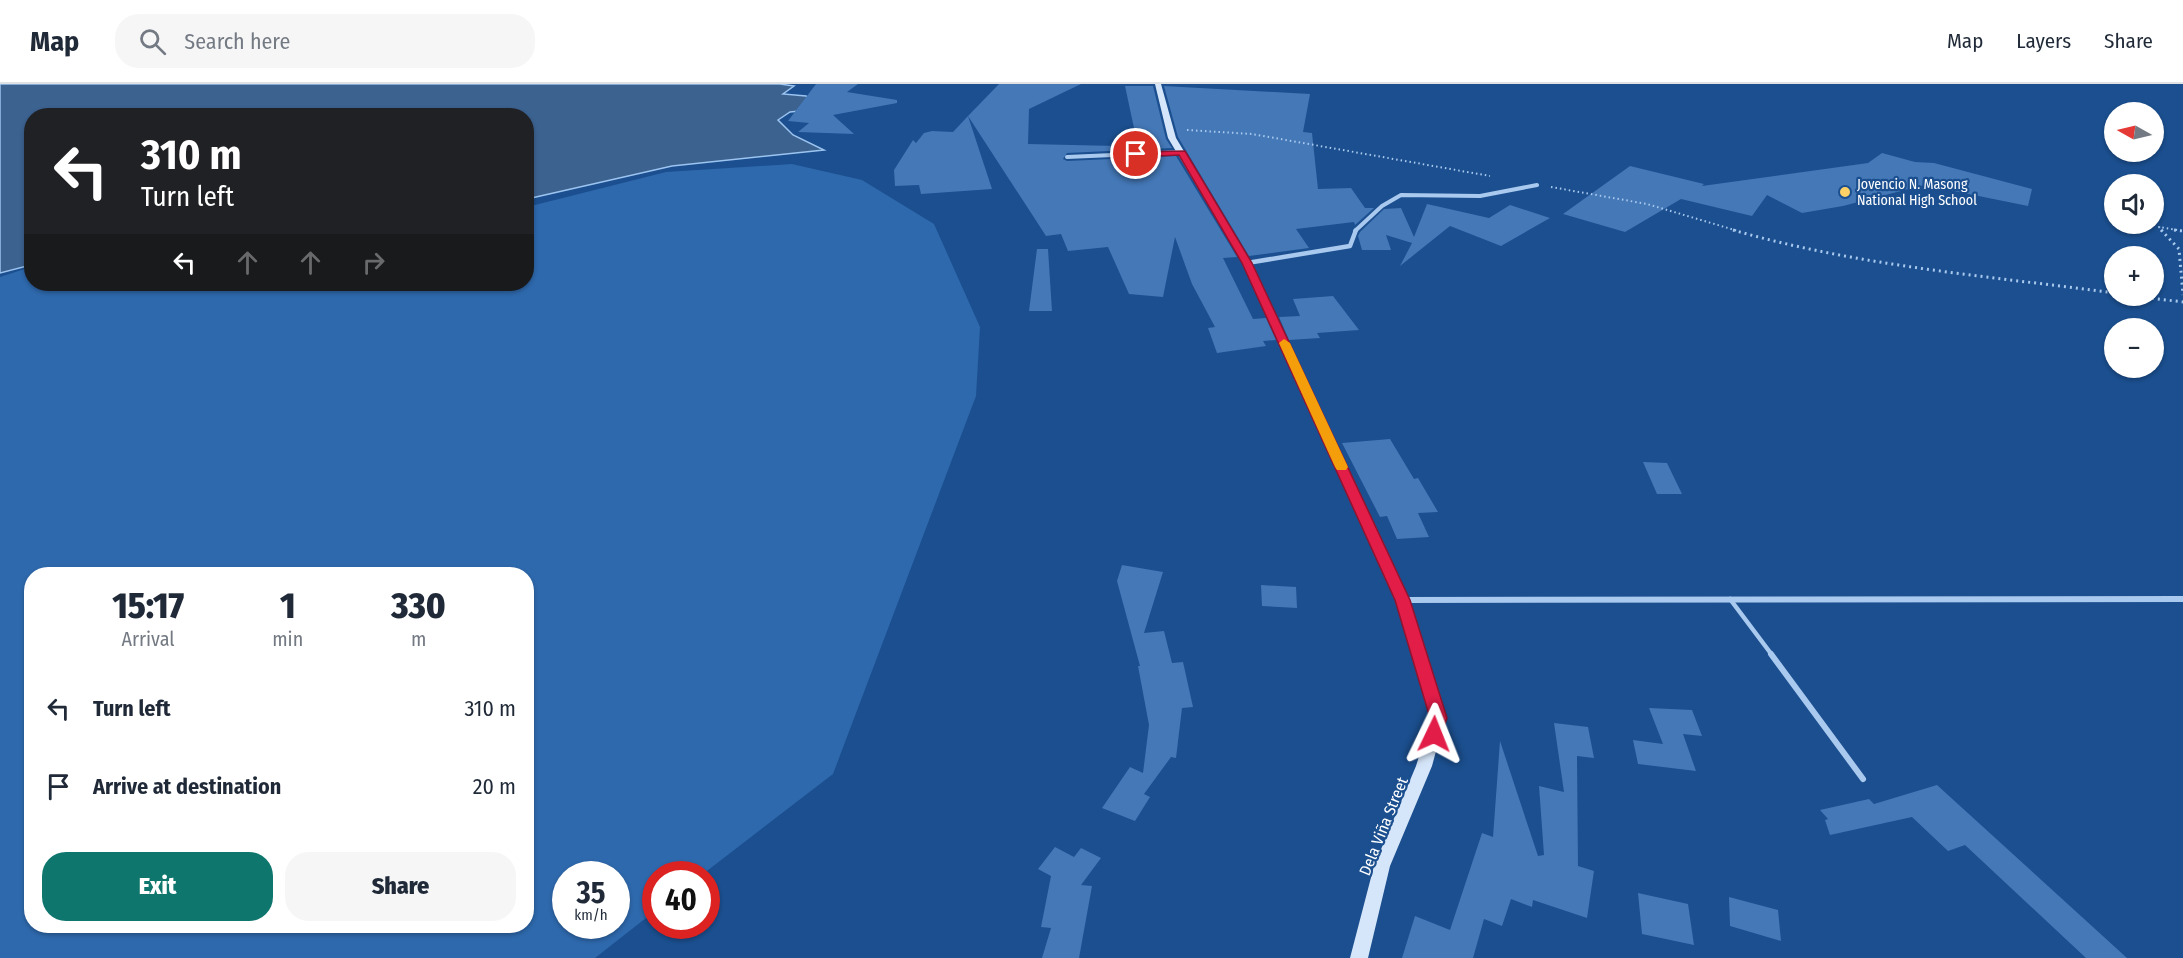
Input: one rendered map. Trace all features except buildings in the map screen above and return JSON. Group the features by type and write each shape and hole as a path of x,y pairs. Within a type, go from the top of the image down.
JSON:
{"street":[{"name":"Dela Viña Street","path":"1158,84 1169,129 1247,263 1403,600 1438,718 1424,766 1382,866 1359,958"},
{"path":"1067,157 1182,152"},
{"path":"1247,263 1350,246 1356,229 1382,206 1401,195 1480,196 1537,185"},
{"path":"1403,600 2183,599"}],"lane":[{"path":"1730,599 1863,778"}],"path":[{"path":"1169,129 1252,134 1491,177"},
{"path":"1537,185 1647,204 1779,243 1893,264 2104,292"},
{"path":"2183,231 2159,227 2179,249 2183,295"},
{"path":"2164,300 2183,302"}],"shaded area":[{"path":"0,84 780,84 794,86 783,94 806,96 821,109 790,112 778,120 793,135 824,150 672,166 534,197 534,108 24,108 24,267 0,273"},
{"path":"792,164 862,180 934,224 980,327 976,396 833,774 720,861 642,861 642,921 630,931 630,861 552,861 552,939 619,939 595,958 0,958 0,277 24,269 24,291 534,291 534,205 666,172"}],"slow traffic":[{"path":"1284,343 1342,467"}],"place":[{"name":"Jovencio N. Masong National High School","path":"1845,192"}],"route":[{"path":"1136,154 1182,152 1247,263 1403,600 1438,718 1434,734"}]}
